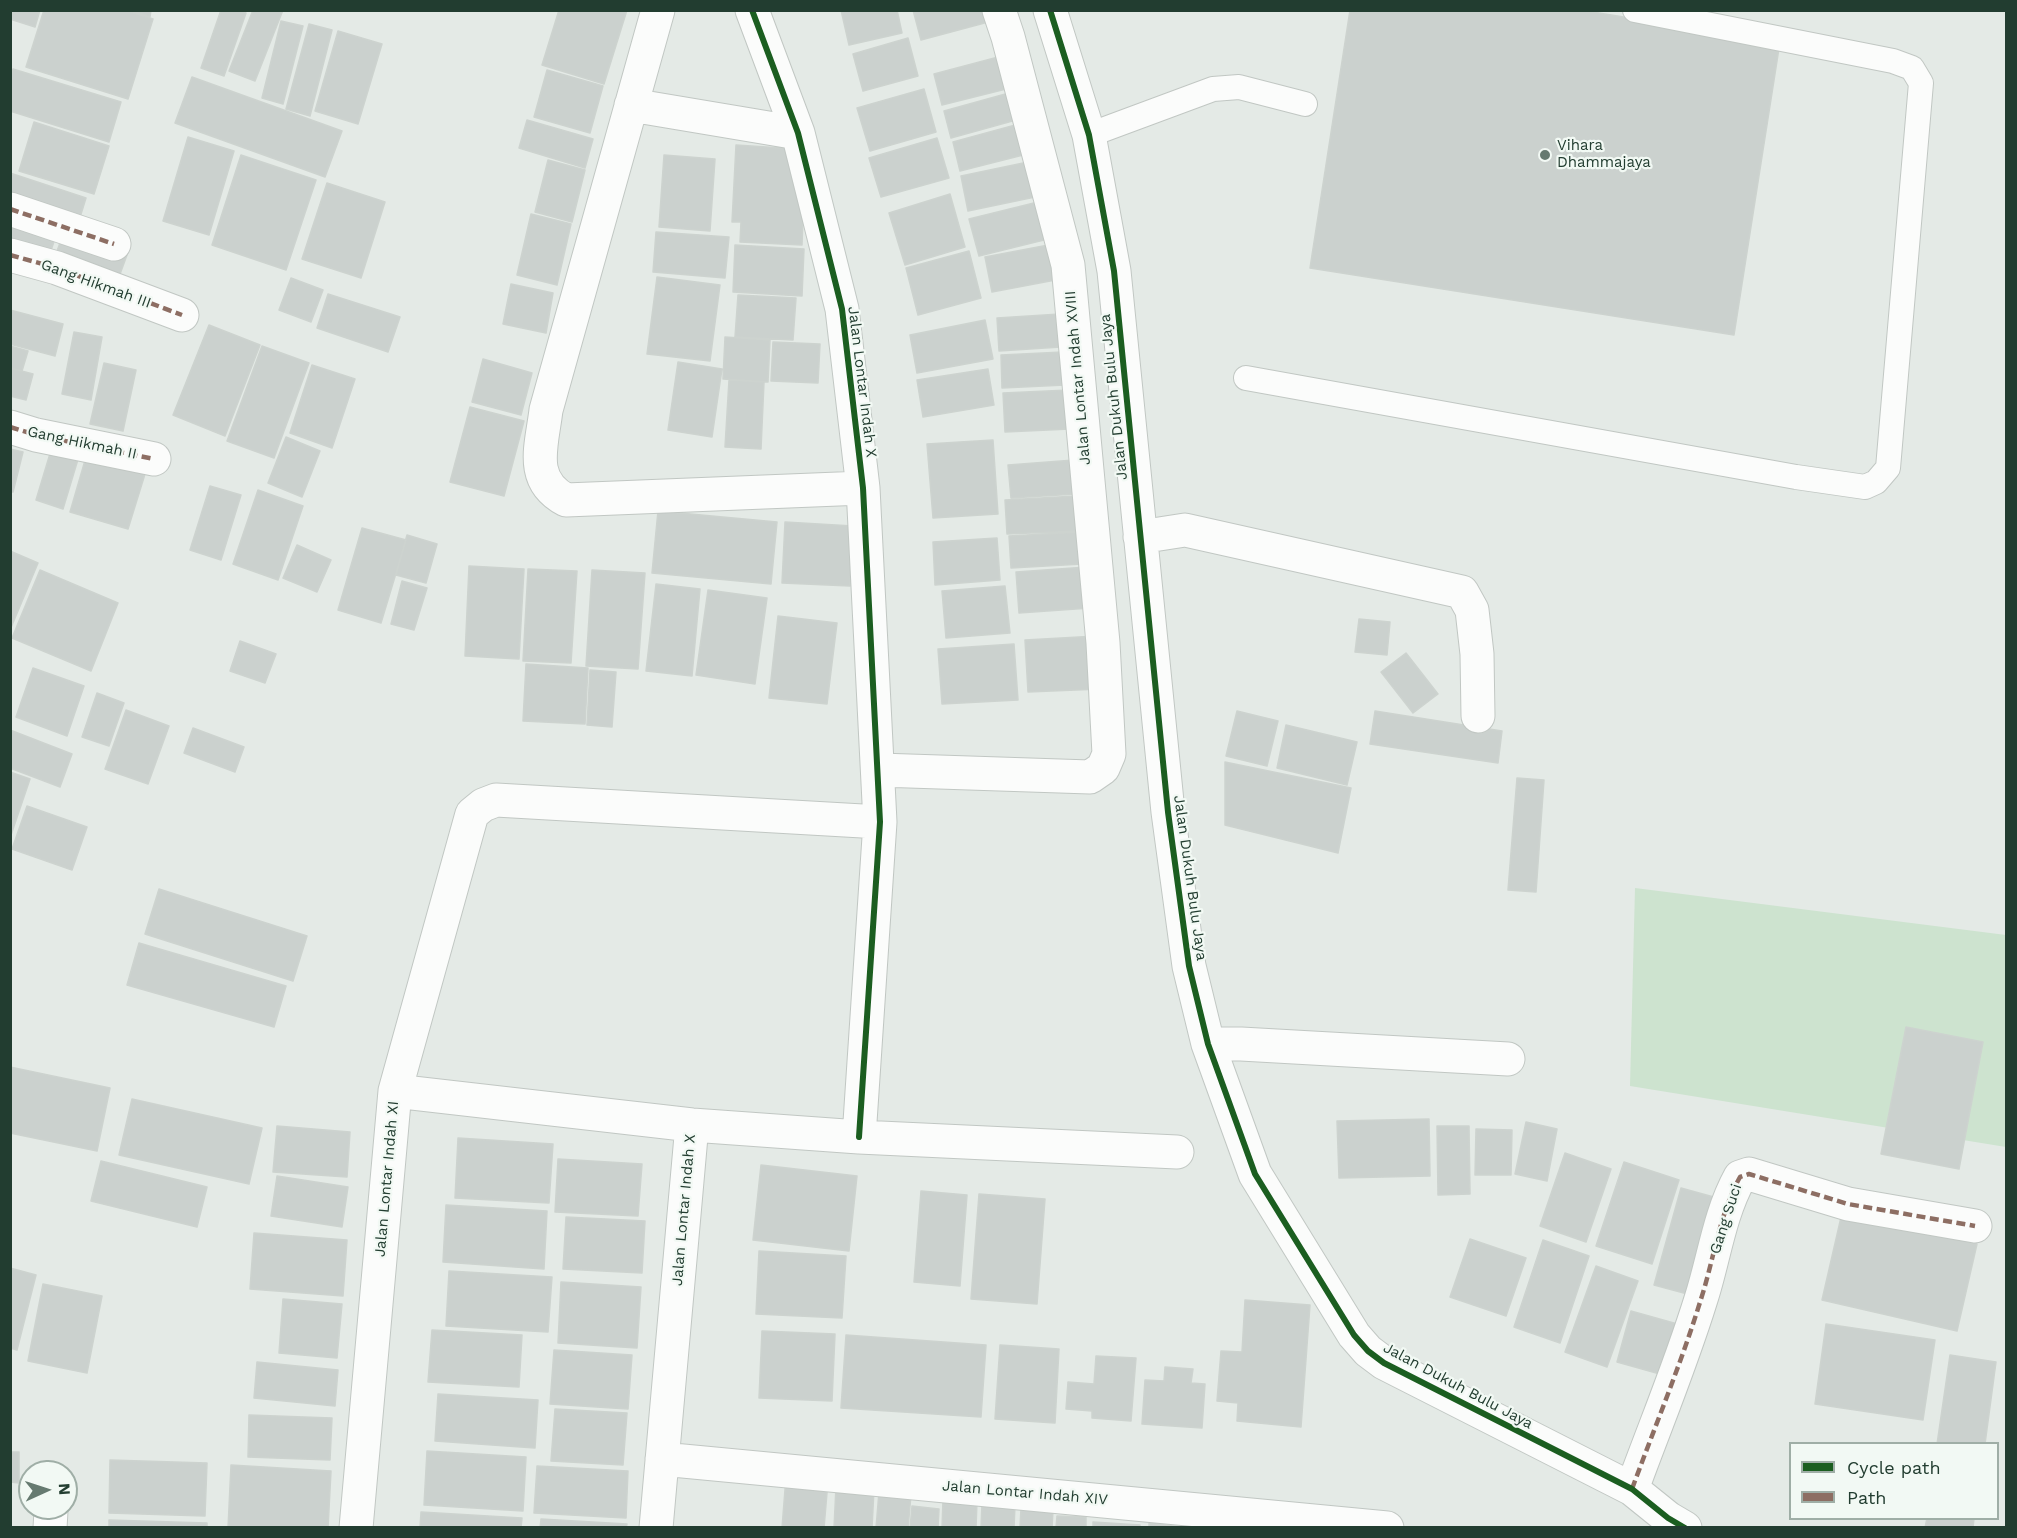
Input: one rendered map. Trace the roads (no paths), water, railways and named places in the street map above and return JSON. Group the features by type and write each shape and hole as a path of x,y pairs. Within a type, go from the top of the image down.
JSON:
{"street":[{"path":"658,10 546,410 540,466 545,484 555,494 566,500 863,488"},
{"name":"Jalan Lontar Indah X","path":"752,10 798,133 842,309 863,488 880,822 859,1137"},
{"name":"Jalan Lontar Indah XVIII","path":"879,770 1090,777 1103,768 1109,754 1103,643 1068,265 999,10"},
{"name":"Jalan Dukuh Bulu Jaya","path":"1050,10 1089,135 1114,271 1170,824 1189,966 1208,1044 1255,1174 1354,1335 1368,1352 1384,1363 1632,1489 1668,1518 1685,1527"},
{"path":"631,105 798,133"},
{"path":"10,209 114,244"},
{"name":"Gang Hikmah III","path":"10,255 57,268 182,315"},
{"name":"Gang Hikmah II","path":"10,427 36,435 154,459"},
{"path":"1140,537 1185,530 1462,592 1472,610 1477,654 1478,716"},
{"path":"395,1091 472,814 483,805 496,800 880,822"},
{"path":"1208,1044 1508,1059"},
{"name":"Jalan Lontar Indah XI","path":"356,1527 395,1091 692,1125"},
{"name":"Jalan Lontar Indah X","path":"656,1527 692,1125 859,1137 1177,1152"},
{"name":"Gang Suci","path":"1632,1489 1679,1367 1702,1298 1728,1204 1740,1177 1749,1174 1848,1204 1974,1226"},
{"name":"Jalan Lontar Indah XIV","path":"662,1459 1387,1527"}],"lane":[{"path":"1246,378 1796,477 1865,487 1876,482 1888,468 1921,83 1912,68 1893,61 1635,10"},
{"path":"1089,135 1213,89 1239,87 1305,104"}],"place":[{"name":"Vihara Dhammajaya","path":"1545,155"}]}
